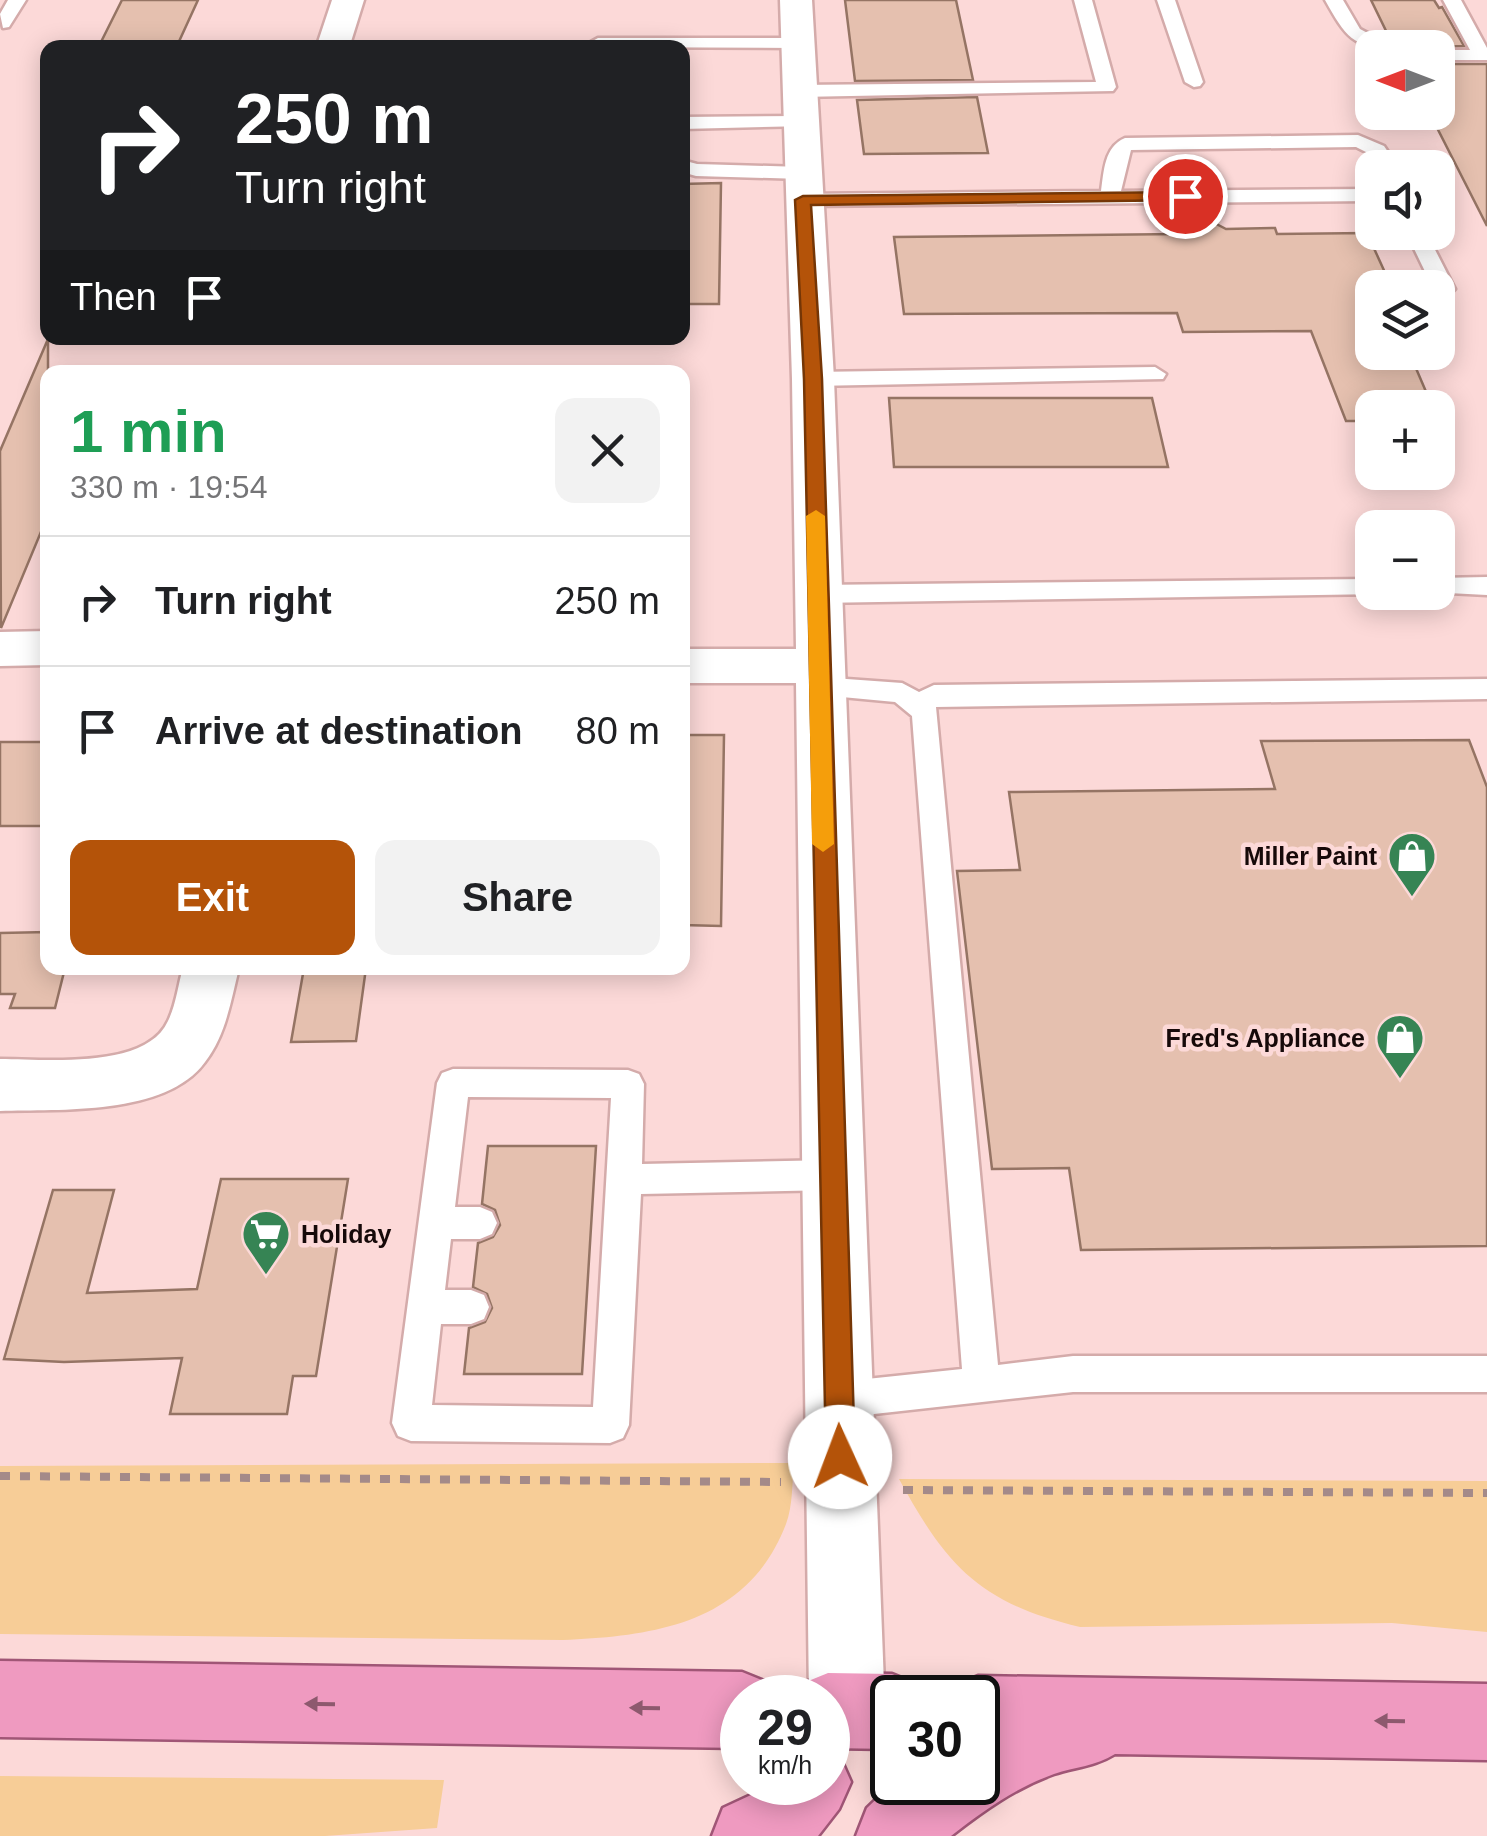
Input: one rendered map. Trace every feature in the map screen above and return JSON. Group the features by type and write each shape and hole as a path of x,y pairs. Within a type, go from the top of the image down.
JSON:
{"highway":[{"path":"0,1699 720,1710"},
{"path":"1000,1714 1487,1722"},
{"path":"1000,1760 1046,1738 1139,1716"},
{"path":"751,1836 779,1823 793,1805"},
{"path":"896,1836 906,1822 928,1805"}],"street":[{"path":"335,40 348,0"},
{"path":"800,105 813,379 848,1675"},
{"path":"0,649 40,648"},
{"path":"690,667 819,676"},
{"path":"0,1085 105,1081 152,1070 182,1050 199,1016 209,975"}],"lane":[{"path":"3,23 17,0"},
{"path":"690,122 800,105 1107,86 1083,0"},
{"path":"1166,0 1194,82"},
{"path":"1334,0 1355,35"},
{"path":"1452,0 1485,55"},
{"path":"1455,55 1485,55"},
{"path":"690,71 1110,197 1355,195"},
{"path":"690,168 696,170 800,105"},
{"path":"1110,197 1117,154 1125,144 1358,140 1377,150"},
{"path":"813,379 1155,374"},
{"path":"1455,587 1487,586"},
{"path":"817,594 1355,588"},
{"path":"819,676 902,694 925,712 981,1384"},
{"path":"918,706 934,695 1487,689"},
{"path":"453,1083 628,1084 625,1179 607,1223 602,1307 610,1426 410,1423 453,1083"},
{"path":"625,1179 832,1175"},
{"path":"436,1223 480,1223"},
{"path":"424,1307 471,1307"},
{"path":"838,1400 1074,1374 1487,1374"}],"path":[{"path":"0,1476 780,1482 908,1490 1487,1493"}],"shaded area":[{"path":"794,1463 788,1517 769,1557 748,1583 723,1603 664,1628 563,1640 0,1634 0,1466"},
{"path":"899,1479 1487,1481 1487,1632 1392,1623 1080,1627 1016,1606 970,1577 933,1536"},
{"path":"0,1776 444,1780 437,1828 325,1836 0,1836"}],"building":[{"path":"122,0 198,0 180,40 102,40"},
{"path":"845,0 956,0 973,80 855,81"},
{"path":"1371,0 1434,0 1455,30 1386,30"},
{"path":"1455,30 1464,46 1455,46"},
{"path":"1455,64 1487,64 1487,226 1455,163 1455,150 1448,150 1438,130 1455,130"},
{"path":"977,97 988,153 864,154 857,100"},
{"path":"721,183 719,304 690,304 690,184"},
{"path":"1207,219 1226,229 1275,228 1277,234 1355,233 1355,250 1375,250 1384,270 1355,270 1355,370 1417,370 1425,390 1355,390 1355,421 1346,421 1311,331 1183,332 1177,313 904,314 894,237 1179,234"},
{"path":"48,345 48,365 40,365 40,534 1,628 0,451"},
{"path":"889,398 1152,398 1168,467 894,467"},
{"path":"690,735 724,735 721,926 690,925"},
{"path":"1469,740 1487,787 1487,1246 1081,1250 1069,1168 992,1169 957,871 1020,870 1009,792 1275,789 1261,741"},
{"path":"0,742 40,742 40,826 0,826"},
{"path":"40,932 40,975 63,975 55,1008 10,1008 15,994 0,994 0,933"},
{"path":"303,975 365,975 356,1041 291,1042"},
{"path":"488,1146 596,1146 582,1374 464,1374 469,1328 485,1322 492,1308 487,1294 473,1287 478,1243 493,1237 500,1225 495,1210 482,1204"},
{"name":"Holiday","path":"221,1179 348,1179 316,1376 293,1376 287,1414 170,1414 182,1358 64,1362 4,1359 53,1190 114,1190 87,1293 197,1289"}],"slow traffic":[{"path":"816,516 823,844"}],"place":[{"name":"Miller Paint","path":"1412,898"},
{"name":"Fred's Appliance","path":"1400,1080"},
{"name":"Holiday","path":"266,1276"}],"route":[{"path":"840,1457 813,379 803,200 1185,196"}]}
